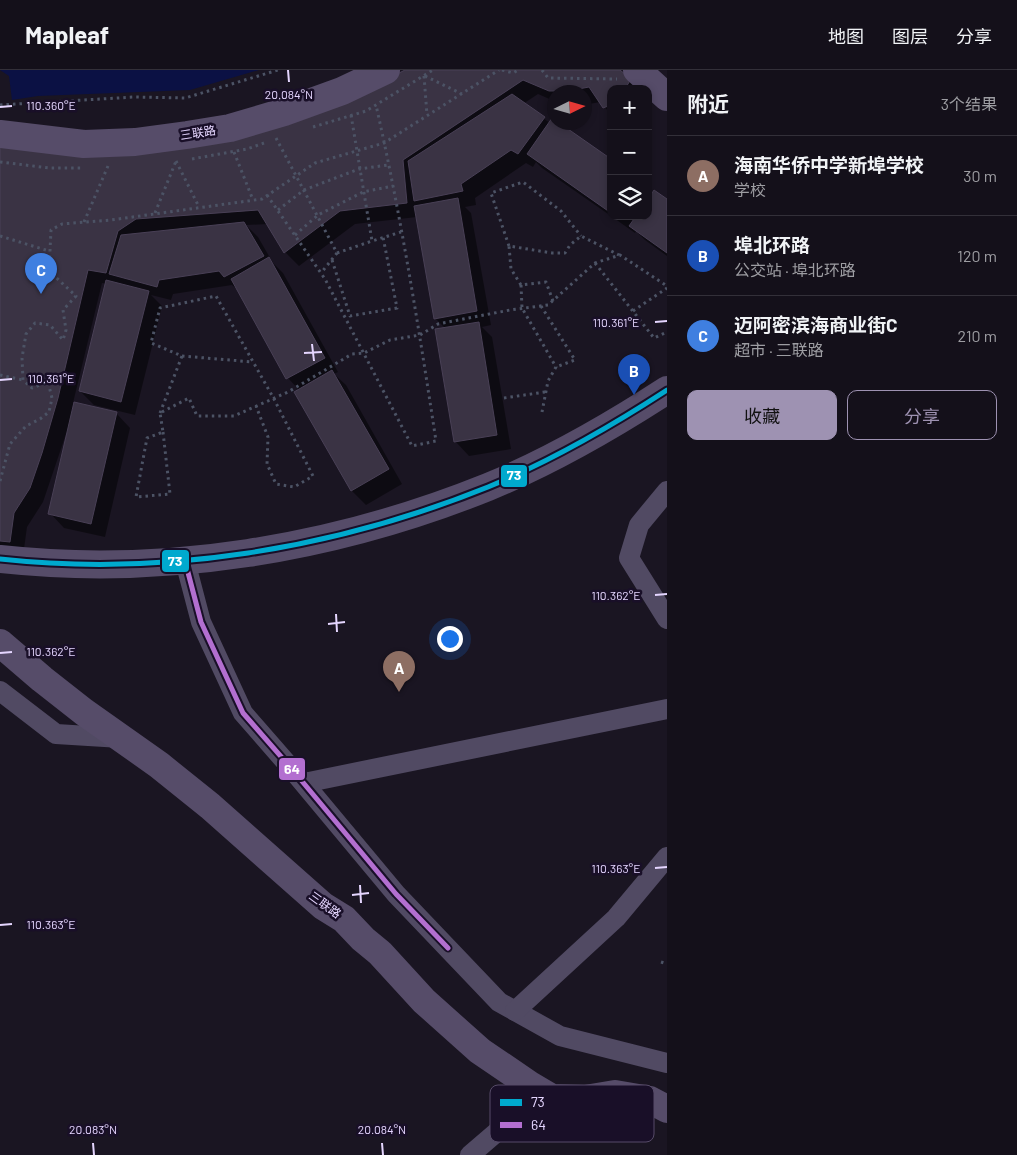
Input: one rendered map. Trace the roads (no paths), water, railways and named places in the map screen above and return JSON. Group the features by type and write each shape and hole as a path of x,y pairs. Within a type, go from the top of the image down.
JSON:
{"main road":[{"name":"三联路","path":"0,134 84,144 136,142 196,134 230,128 284,112 342,91 386,70"},
{"path":"628,72 667,97"},
{"path":"0,559 68,565 185,561 246,553 348,534 429,509 490,486 555,456 667,390"},
{"name":"三联路","path":"0,643 42,679 159,765 210,806 323,906 344,919 380,953 424,1001 480,1050 529,1085"},
{"name":"三联路","path":"654,1102 667,1109"}],"street":[{"path":"667,491 639,525 629,558 667,618"},
{"path":"185,561 201,622 243,714 304,783 396,894 499,1002 560,1036 667,1063"},
{"path":"0,691 56,734 122,738"},
{"path":"304,783 667,709"},
{"path":"515,1011 616,918 667,858"},
{"path":"470,1155 490,1137"}],"place":[{"name":"迈阿密滨海商业街C","path":"41,294"},
{"name":"埠北环路","path":"634,395"},
{"name":"海南华侨中学新埠学校","path":"399,692"}]}
